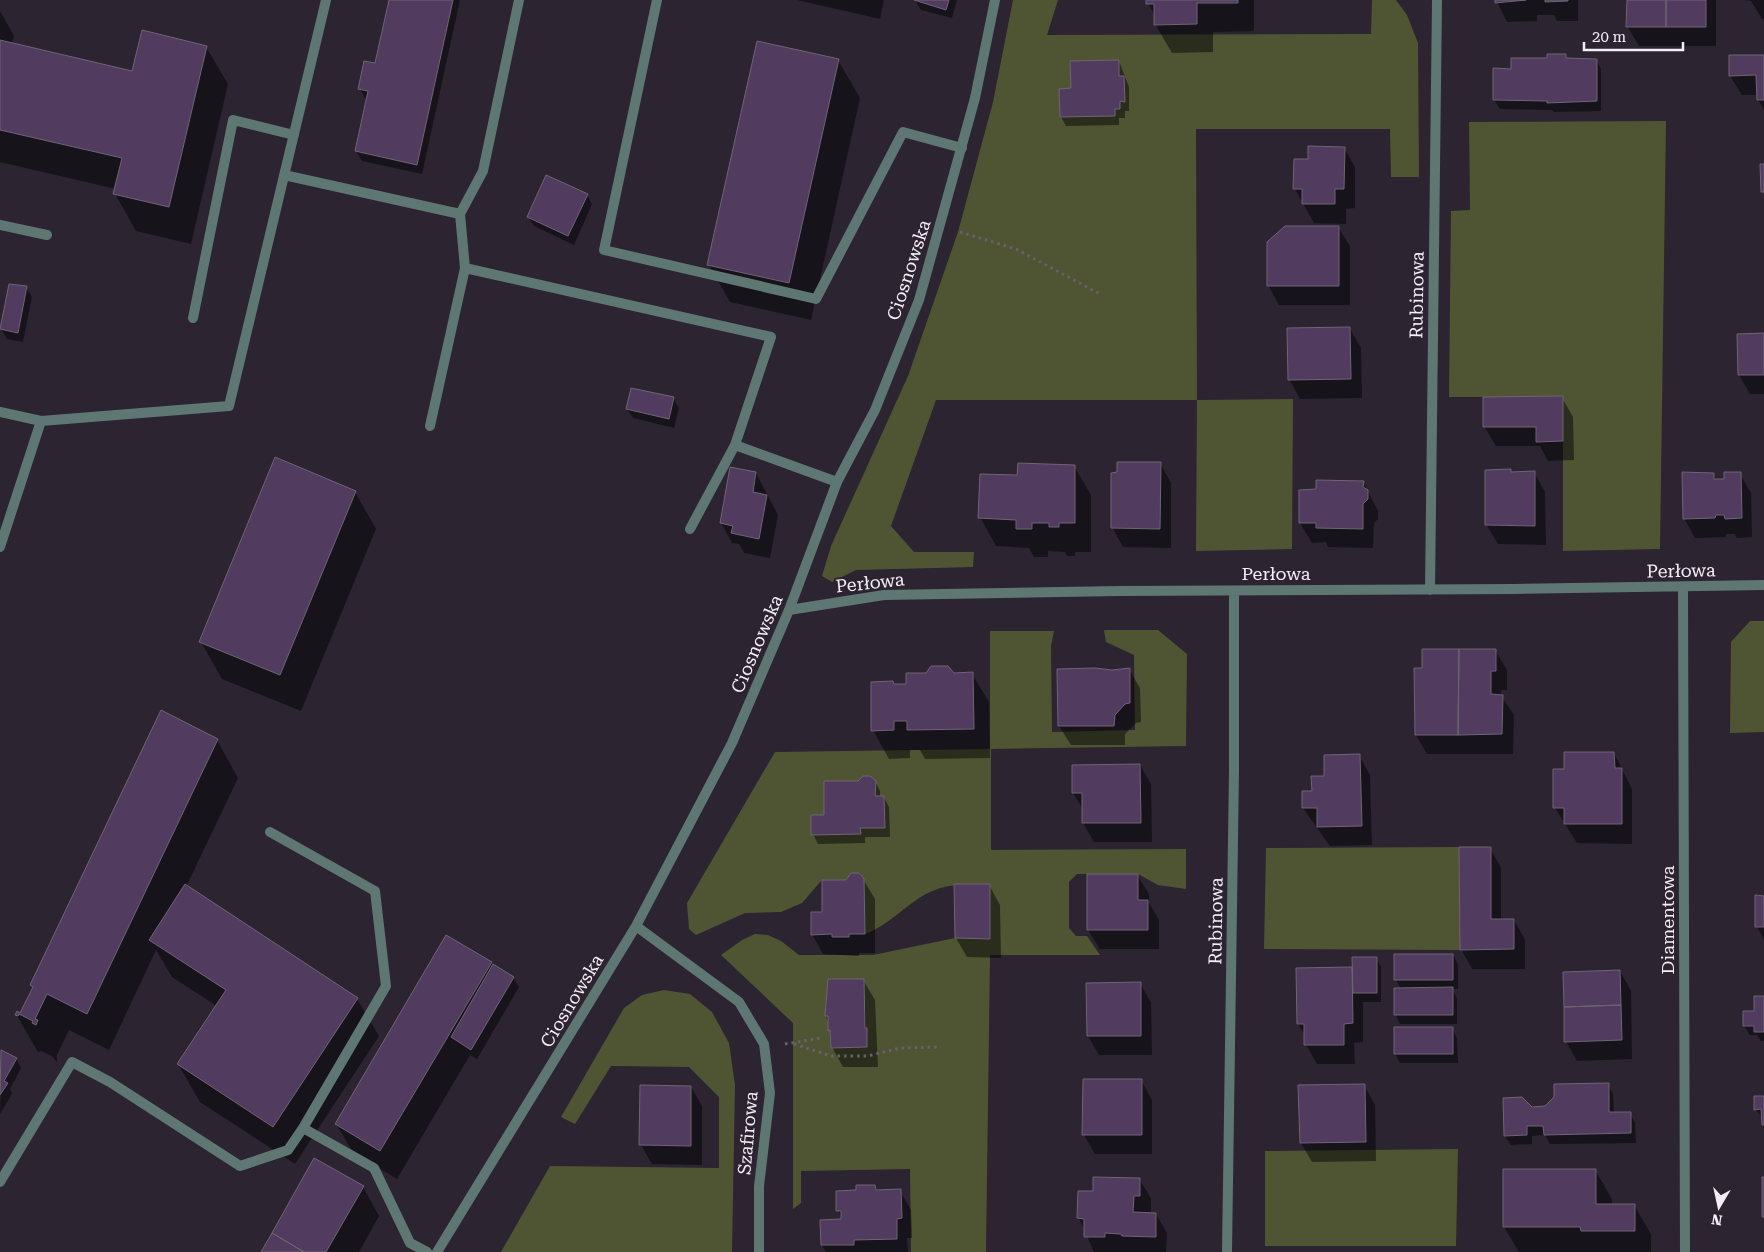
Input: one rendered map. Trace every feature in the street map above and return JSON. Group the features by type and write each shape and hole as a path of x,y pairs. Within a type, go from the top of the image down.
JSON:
{"street":[{"path":"0,412 42,421 229,406 326,0"},
{"path":"430,426 465,268 460,214 483,171 519,0"},
{"path":"657,0 604,250 816,299 903,132 962,148"},
{"name":"Ciosnowska","path":"437,1252 636,926 732,743 790,610 837,482 875,410 919,300 962,148 995,0"},
{"name":"Rubinowa","path":"1430,590 1437,0"},
{"path":"192,318 234,120 294,135"},
{"path":"284,175 460,214"},
{"path":"0,224 47,235"},
{"path":"465,268 771,337 735,445 690,529"},
{"path":"0,547 42,421"},
{"path":"735,445 837,482"},
{"name":"Perłowa","path":"790,610 884,595 1683,588 1764,585"},
{"name":"Diamentowa","path":"1683,588 1685,1252"},
{"name":"Rubinowa","path":"1227,1252 1234,770 1234,591"},
{"path":"0,1182 72,1062 110,1082 240,1166 288,1150 303,1128 386,986 375,891 270,832"},
{"name":"Szafirowa","path":"636,926 739,1002 764,1044 770,1093 760,1186 759,1252"},
{"path":"303,1128 374,1168 410,1243 427,1252"}],"path":[{"path":"941,226 1016,249 1100,294"},
{"path":"764,1044 794,1044 821,1038"},
{"path":"794,1044 831,1056 868,1056 900,1048 941,1047"}],"green space":[{"path":"1013,0 1058,0 1047,35 1371,34 1372,0 1396,0 1407,15 1418,43 1419,177 1391,177 1390,129 1196,129 1197,400 936,400 891,526 914,552 974,552 973,567 856,570 832,582 822,576 831,546 908,376 958,232 993,102"},
{"path":"1666,121 1660,549 1563,551 1563,397 1449,397 1451,211 1470,210 1469,122"},
{"path":"1293,399 1292,549 1196,551 1197,400"},
{"path":"1750,621 1764,621 1764,732 1730,733 1731,642"},
{"path":"1104,630 1158,630 1187,654 1186,746 991,749 991,850 1186,849 1186,889 1158,885 1138,874 1077,874 1069,882 1069,928 1076,936 1087,936 1100,955 990,955 986,1252 911,1252 910,1169 801,1171 801,1203 793,1209 793,1023 721,955 742,940 755,934 768,935 781,941 799,955 873,955 955,938 990,939 990,884 957,885 934,890 918,899 881,926 865,934 864,879 859,873 851,873 846,880 822,880 802,903 781,912 745,913 696,935 689,929 687,903 775,752 990,749 990,631 1054,631 1051,646 1052,732 1135,730 1134,655 1106,642","holes":["864,979 867,1047 831,1048 828,1016 825,1016 828,980"]},
{"path":"1459,847 1460,950 1264,949 1266,848"},
{"path":"664,990 690,994 712,1012 729,1043 735,1085 732,1252 501,1252 550,1166 719,1168 719,1097 689,1067 611,1066 575,1124 561,1117 624,1008 642,995"},
{"path":"1458,1149 1456,1246 1265,1246 1265,1151"}],"building":[{"path":"389,0 453,0 417,165 355,151 368,91 358,89 364,61 375,63"},
{"path":"914,0 949,0 946,10"},
{"path":"1146,0 1238,0 1238,3 1197,3 1197,24 1154,25 1154,4 1146,4"},
{"path":"1495,0 1526,0 1495,3"},
{"path":"1545,0 1568,0 1568,1 1545,2"},
{"path":"1627,0 1666,0 1666,27 1626,27"},
{"path":"1666,0 1706,0 1706,27 1666,27"},
{"path":"142,30 207,46 169,207 113,194 122,158 0,130 0,40 132,71"},
{"path":"757,41 839,59 789,283 707,265"},
{"path":"1547,54 1566,54 1566,58 1597,59 1597,101 1547,103 1547,101 1493,100 1493,68 1511,69 1511,58 1547,58"},
{"path":"1729,55 1764,55 1764,100 1757,100 1756,75 1729,76"},
{"path":"1119,60 1119,76 1124,76 1125,102 1120,101 1120,109 1115,109 1115,116 1060,117 1059,89 1071,88 1070,61"},
{"path":"1308,146 1345,147 1344,189 1335,189 1335,204 1302,204 1302,189 1293,189 1294,159 1308,159"},
{"path":"1760,164 1764,164 1764,192 1761,192"},
{"path":"546,175 588,194 568,236 527,217"},
{"path":"1285,226 1339,226 1339,286 1267,286 1267,242"},
{"path":"9,284 27,286 18,333 0,329"},
{"path":"1350,327 1351,379 1288,380 1287,328"},
{"path":"1764,333 1764,375 1738,375 1737,334"},
{"path":"631,388 674,397 669,419 626,409"},
{"path":"1563,396 1563,441 1536,442 1536,427 1483,427 1483,397"},
{"path":"275,457 356,491 280,675 199,642"},
{"path":"1117,462 1161,462 1160,529 1111,528 1111,473 1117,472"},
{"path":"1018,463 1075,465 1075,523 1059,523 1059,527 1049,527 1049,523 1032,523 1032,529 1016,529 1016,520 978,518 980,474 1017,475"},
{"path":"730,467 756,472 753,492 767,495 759,539 731,533 733,526 720,523"},
{"path":"1511,469 1511,472 1535,471 1535,526 1485,525 1485,470"},
{"path":"1682,472 1714,473 1714,479 1724,479 1724,472 1741,472 1742,518 1725,519 1724,515 1716,515 1715,518 1683,519"},
{"path":"1316,480 1364,481 1363,487 1368,490 1368,499 1363,504 1363,529 1316,528 1316,523 1299,523 1299,490 1316,489"},
{"path":"1422,649 1459,649 1458,735 1415,735 1414,668 1422,668"},
{"path":"1459,649 1496,649 1496,671 1491,671 1491,694 1503,695 1502,734 1458,735"},
{"path":"931,666 948,666 954,673 973,672 974,729 907,730 907,721 894,721 894,730 871,731 871,682 893,681 894,684 906,684 906,673 926,673"},
{"path":"1095,668 1112,670 1130,668 1130,703 1125,704 1115,715 1114,726 1058,726 1057,669"},
{"path":"161,710 218,739 87,1014 47,994 35,1019 38,1020 36,1025 32,1023 33,1021 19,1014 18,1016 15,1015 17,1011 20,1013 33,987 30,985"},
{"path":"1564,752 1614,752 1615,768 1622,768 1622,824 1564,824 1564,808 1553,808 1553,769 1564,769"},
{"path":"1360,754 1362,826 1317,827 1317,808 1302,808 1302,791 1312,791 1311,776 1324,776 1324,755"},
{"path":"1140,764 1141,823 1082,823 1082,793 1072,793 1072,765"},
{"path":"863,776 870,776 876,781 875,796 884,796 885,828 860,828 861,834 811,835 811,815 824,815 824,781 858,781"},
{"path":"1459,847 1491,847 1491,919 1514,919 1514,949 1460,950"},
{"path":"851,873 859,873 864,879 865,934 849,934 849,937 832,937 832,934 811,935 811,912 822,912 822,880 846,880"},
{"path":"1087,874 1138,874 1138,900 1148,900 1148,930 1087,930"},
{"path":"185,884 358,998 273,1127 177,1064 226,990 149,940"},
{"path":"954,884 990,884 990,939 955,938"},
{"path":"1755,895 1764,896 1764,927 1755,927"},
{"path":"446,935 492,962 380,1151 335,1124"},
{"path":"1394,954 1453,954 1453,980 1394,980"},
{"path":"1352,957 1377,957 1377,993 1353,993"},
{"path":"493,964 514,977 471,1050 451,1037"},
{"path":"1352,967 1353,1023 1344,1024 1344,1045 1304,1045 1304,1024 1297,1024 1296,968"},
{"path":"1620,970 1621,1005 1564,1007 1563,972"},
{"path":"828,979 864,979 867,1047 831,1048 828,1016 825,1016"},
{"path":"1141,982 1141,1036 1087,1036 1086,983"},
{"path":"1453,987 1453,1015 1394,1015 1394,988"},
{"path":"1754,996 1764,996 1764,1032 1754,1032 1754,1026 1743,1026 1743,1011 1754,1011"},
{"path":"1621,1005 1622,1040 1564,1042 1564,1007"},
{"path":"1394,1027 1453,1027 1453,1054 1394,1054"},
{"path":"1,1050 17,1058 4,1081 8,1083 0,1095"},
{"path":"1083,1079 1142,1079 1142,1135 1082,1135"},
{"path":"1609,1083 1609,1112 1631,1112 1631,1133 1544,1135 1543,1126 1527,1126 1527,1135 1504,1136 1503,1098 1522,1097 1532,1107 1545,1106 1554,1097 1554,1084"},
{"path":"1365,1084 1366,1142 1300,1143 1298,1085"},
{"path":"640,1085 691,1086 691,1146 639,1145"},
{"path":"1754,1096 1764,1096 1764,1125 1762,1125 1761,1109 1754,1110"},
{"path":"314,1158 364,1186 326,1252 304,1252 272,1233"},
{"path":"1503,1169 1596,1169 1596,1204 1635,1204 1635,1231 1581,1231 1580,1227 1503,1227"},
{"path":"1093,1177 1140,1178 1140,1196 1134,1196 1133,1212 1156,1213 1156,1237 1122,1236 1121,1234 1105,1233 1105,1237 1084,1237 1084,1219 1077,1218 1078,1191 1093,1191"},
{"path":"1762,1177 1764,1177 1764,1217 1762,1217"},
{"path":"856,1185 875,1185 876,1190 901,1189 902,1218 897,1219 897,1239 854,1240 854,1245 821,1245 820,1220 841,1219 841,1211 836,1211 836,1191 856,1190"},
{"path":"272,1233 304,1252 261,1252"}]}
